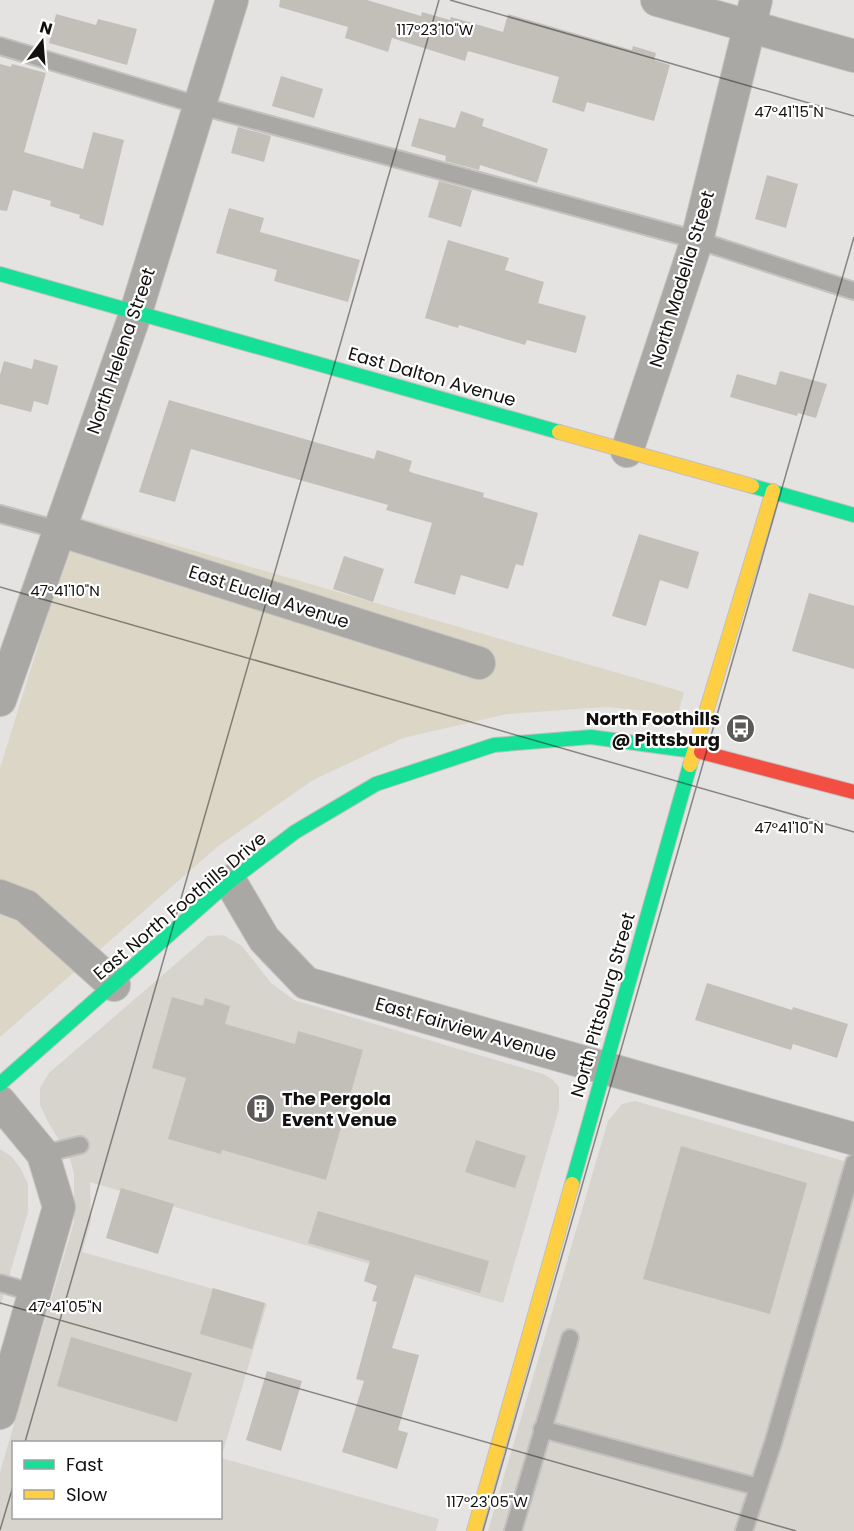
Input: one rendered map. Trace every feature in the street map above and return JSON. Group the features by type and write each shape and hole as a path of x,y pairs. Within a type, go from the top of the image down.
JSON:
{"street":[{"name":"North Helena Street","path":"0,699 136,312 232,0"},
{"path":"657,0 752,13 854,56"},
{"name":"North Madelia Street","path":"627,451 697,240 752,13"},
{"name":"East Dalton Avenue","path":"0,274 854,515"},
{"name":"North Pittsburg Street","path":"474,1531 694,750 773,491"},
{"name":"East Euclid Avenue","path":"59,530 479,663"},
{"name":"East North Foothills Drive","path":"0,1084 230,881 295,832 376,784 494,745 591,737 694,750 854,792"},
{"name":"East Fairview Avenue","path":"230,881 264,939 306,983 854,1139"},
{"path":"0,896 26,906 114,985"},
{"path":"0,1102 43,1154 59,1208 2,1401"}],"lane":[{"path":"0,46 201,105 697,240 854,291"},
{"path":"0,514 59,530"},
{"path":"43,1154 80,1145"},
{"path":"744,1531 854,1163"},
{"path":"0,1283 34,1293"},
{"path":"513,1531 570,1338"},
{"path":"542,1429 758,1487"}],"shaded area":[{"path":"78,517 684,692 678,714 607,707 507,714 403,738 313,780 217,847 0,1037 0,768"},
{"path":"223,935 242,946 271,983 294,1000 543,1074 559,1087 559,1109 503,1303 90,1182 91,1221 82,1252 267,1304 222,1455 222,1441 12,1441 12,1519 222,1519 222,1458 439,1519 436,1531 0,1531 0,1472 74,1222 74,1174 69,1155 40,1105 40,1088 49,1073 208,936"},
{"path":"635,1101 854,1164 854,1531 488,1531 608,1121 622,1104"},
{"path":"0,1149 12,1157 28,1184 28,1212 0,1307"}],"building":[{"path":"280,0 367,0 421,16 422,12 450,20 451,17 503,32 508,14 632,50 633,46 656,53 654,60 670,65 654,121 587,102 584,112 552,102 559,77 468,51 465,61 392,38 388,52 345,38 348,27 279,7"},
{"path":"56,14 96,25 98,19 137,29 127,65 49,43"},
{"path":"0,64 11,67 12,64 46,73 24,152 83,169 93,132 124,140 103,226 79,218 80,215 50,206 51,201 13,190 7,211 0,210"},
{"path":"281,76 323,89 314,118 272,106"},
{"path":"461,111 484,119 482,126 548,149 537,183 480,165 479,170 445,161 446,156 411,146 419,118 455,128"},
{"path":"238,127 271,136 264,162 231,153"},
{"path":"767,175 798,184 786,228 755,219"},
{"path":"439,181 472,190 461,227 428,217"},
{"path":"229,208 264,218 260,232 360,260 348,302 274,281 277,270 216,253"},
{"path":"448,240 509,258 505,270 544,282 538,303 586,316 576,353 527,340 525,345 459,325 458,328 425,318"},
{"path":"34,359 58,366 48,405 34,401 31,412 0,404 0,375 4,361 32,369"},
{"path":"780,371 827,384 816,418 798,413 797,416 730,397 737,374 776,385"},
{"path":"169,400 374,459 377,450 412,461 409,471 413,473 484,493 483,497 538,513 523,566 516,564 508,589 461,575 455,595 414,583 432,523 386,510 388,505 191,449 175,502 139,492"},
{"path":"639,534 699,552 688,589 660,580 646,626 612,616"},
{"path":"344,556 384,569 373,602 333,589"},
{"path":"809,593 854,606 854,669 792,651"},
{"path":"707,983 792,1010 793,1007 848,1024 837,1058 793,1044 791,1050 695,1020"},
{"name":"The Pergola Event Venue","path":"172,997 203,1006 205,998 230,1006 225,1024 295,1044 298,1031 363,1050 326,1180 222,1150 221,1154 168,1139 186,1078 152,1068"},
{"path":"476,1140 526,1156 515,1188 465,1172"},
{"path":"681,1146 807,1183 770,1314 643,1279"},
{"path":"121,1188 174,1204 158,1254 106,1238"},
{"path":"318,1211 489,1261 480,1293 415,1274 392,1348 419,1355 398,1430 408,1433 397,1469 342,1452 364,1381 356,1379 377,1302 372,1301 377,1286 364,1281 370,1261 308,1243"},
{"path":"213,1288 265,1303 252,1349 200,1334"},
{"path":"71,1337 192,1373 177,1422 57,1386"},
{"path":"267,1371 302,1381 281,1451 246,1440"}],"traffic: fast":[{"path":"0,274 559,432"},
{"path":"752,486 854,515"},
{"path":"0,1084 230,881 295,832 376,784 494,745 591,737 701,752"},
{"path":"572,1184 690,765"}],"traffic: slow":[{"path":"559,432 752,486"},
{"path":"690,765 773,491"},
{"path":"474,1531 572,1184"}],"traffic: jam":[{"path":"701,752 854,792"}],"place":[{"name":"North Foothills @ Pittsburg","path":"741,729"},
{"name":"The Pergola Event Venue","path":"261,1109"}]}
